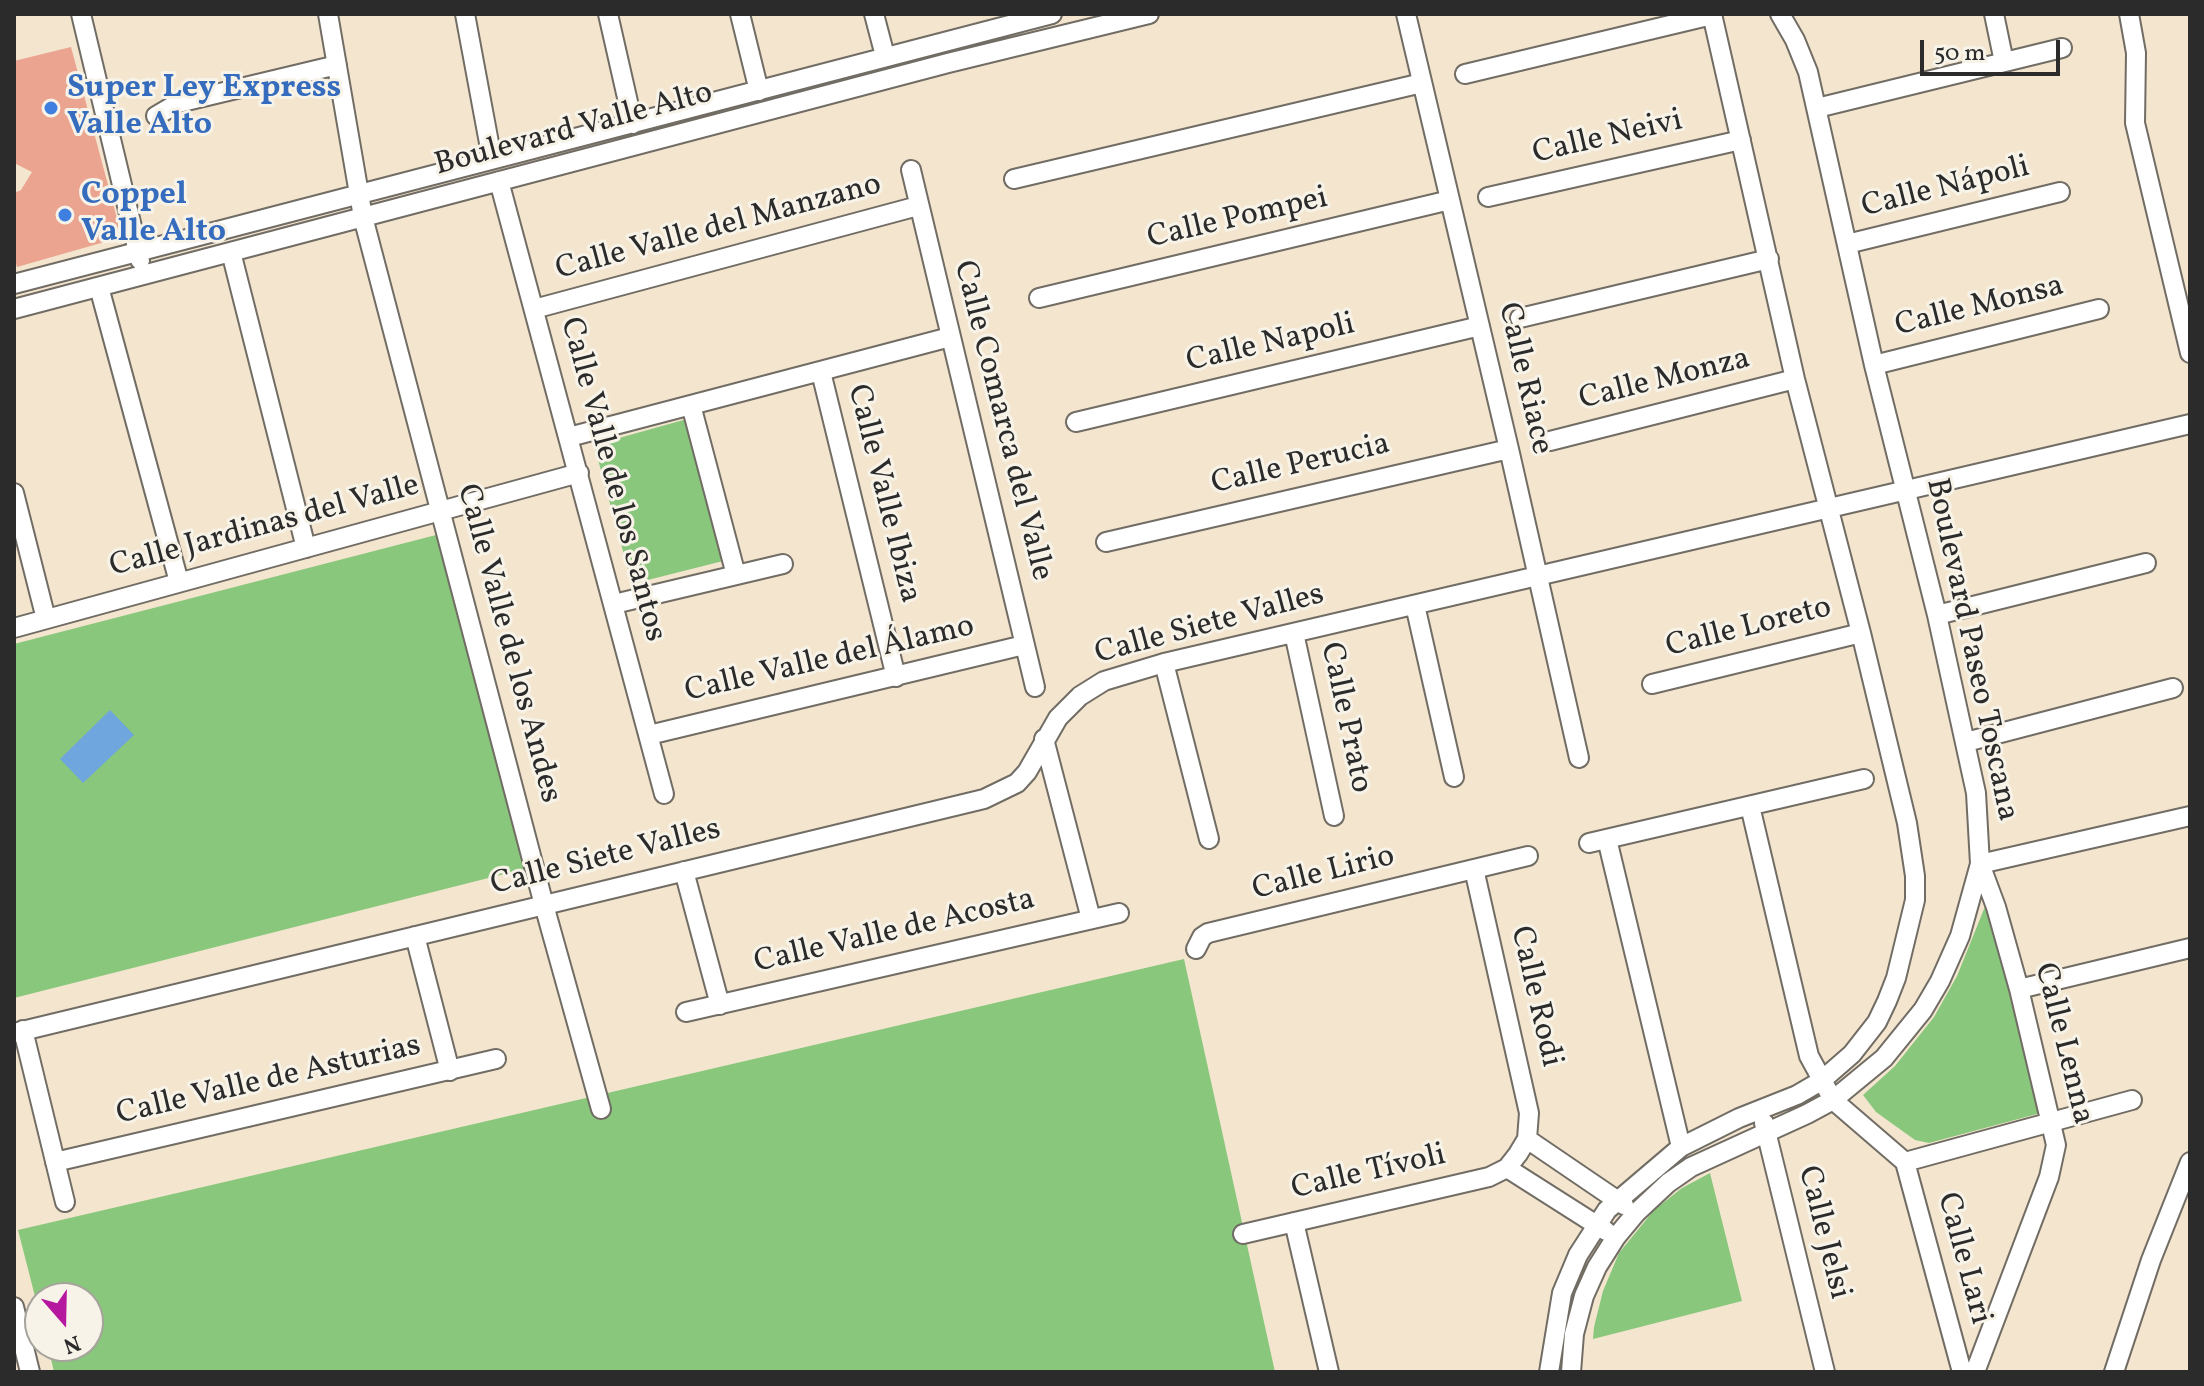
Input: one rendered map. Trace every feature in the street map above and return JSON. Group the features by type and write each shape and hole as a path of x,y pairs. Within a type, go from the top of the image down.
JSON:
{"street":[{"path":"81,14 143,275"},
{"name":"Calle Valle de los Andes","path":"328,14 363,217 544,905 601,1109"},
{"path":"465,14 492,159"},
{"path":"608,14 633,124"},
{"path":"740,14 759,91"},
{"path":"874,14 885,56"},
{"name":"Boulevard Valle Alto","path":"14,284 1052,14"},
{"name":"Calle Riace","path":"1406,14 1579,758"},
{"path":"1465,74 1712,14 1795,379 1907,823 1915,876 1915,900 1896,978 1877,1022 1852,1054 1821,1081 1797,1095 1681,1147 1616,1200 1578,1255 1562,1293 1545,1371"},
{"name":"Boulevard Paseo Toscana","path":"1571,1372 1574,1334 1584,1296 1616,1237 1668,1183 1691,1167 1833,1100 1884,1058 1923,1010 1940,981 1960,936 1980,864 1976,793 1937,615 1874,365 1808,72 1780,14"},
{"path":"1994,14 2004,62"},
{"path":"2129,14 2136,53 2135,123 2190,353"},
{"name":"Boulevard Valle Alto","path":"14,309 948,63 1145,15"},
{"path":"1817,108 2062,48"},
{"path":"156,116 178,103 337,65"},
{"path":"1014,179 1422,83"},
{"name":"Calle Neivi","path":"1488,197 1741,140"},
{"name":"Calle Comarca del Valle","path":"911,170 1035,687"},
{"name":"Calle Valle de los Santos","path":"499,181 664,794"},
{"name":"Calle Nápoli","path":"1847,244 2060,192"},
{"name":"Calle Pompei","path":"1039,298 1450,200"},
{"name":"Calle Valle del Manzano","path":"534,309 918,206"},
{"path":"231,252 306,548"},
{"path":"1520,318 1769,259"},
{"path":"99,287 179,582"},
{"name":"Calle Monsa","path":"1874,365 2099,309"},
{"name":"Calle Napoli","path":"1076,422 1480,326"},
{"path":"569,437 950,337"},
{"name":"Calle Valle Ibiza","path":"821,372 896,677"},
{"name":"Calle Monza","path":"1550,441 1795,379"},
{"path":"691,405 736,575"},
{"name":"Calle Siete Valles","path":"19,1032 984,799 1017,783 1027,772 1058,718 1090,688 1164,663 2190,424"},
{"name":"Calle Perucia","path":"1106,542 1509,449"},
{"name":"Calle Jardinas del Valle","path":"14,628 579,473"},
{"path":"14,493 46,619"},
{"path":"1937,615 2146,563"},
{"path":"614,604 783,564"},
{"path":"1415,605 1454,777"},
{"name":"Calle Prato","path":"1294,633 1334,816"},
{"name":"Calle Loreto","path":"1652,684 1861,633"},
{"name":"Calle Valle del Álamo","path":"649,735 1024,645"},
{"path":"1164,663 1209,839"},
{"path":"1966,742 2173,688"},
{"path":"1044,739 1091,919"},
{"path":"1681,1147 1598,841 1864,779"},
{"path":"1750,806 1809,1056 1833,1100 1905,1162 2132,1100"},
{"path":"1980,864 2190,816"},
{"name":"Calle Lirio","path":"1196,949 1208,933 1528,856"},
{"name":"Calle Lenna","path":"1975,1372 2054,1161 2056,1145 2019,989 1996,907 1980,864"},
{"name":"Calle Rodi","path":"1474,869 1525,1092 1529,1113 1527,1139"},
{"path":"684,871 720,1005"},
{"name":"Calle Valle de Acosta","path":"686,1012 1119,913"},
{"path":"415,936 450,1071"},
{"path":"2019,989 2190,948"},
{"path":"19,1032 65,1202"},
{"name":"Calle Valle de Asturias","path":"55,1162 496,1059"},
{"name":"Calle Jelsi","path":"1760,1109 1825,1372"},
{"path":"1616,1237 1507,1168 1527,1139 1636,1213"},
{"name":"Calle Lari","path":"1905,1162 1962,1372"},
{"path":"2114,1372 2151,1260 2190,1162"},
{"name":"Calle Tívoli","path":"1243,1234 1489,1177 1507,1168"},
{"path":"1294,1222 1329,1372"},
{"path":"14,1307 30,1372"}],"green space":[{"path":"687,419 723,561 632,584 594,445"},
{"path":"436,535 524,869 14,998 14,644"},
{"path":"1986,904 2044,1106 2037,1114 1929,1143 1915,1140 1876,1112 1863,1095 1895,1066 1934,1017 1957,976"},
{"path":"1184,959 1275,1372 54,1372 52,1362 104,1362 104,1282 31,1282 18,1230"},
{"path":"1710,1173 1742,1301 1593,1339 1603,1291 1619,1253 1654,1210 1682,1188"}],"water":[{"path":"110,710 134,735 83,783 60,759"}],"building":[{"path":"71,47 122,237 17,267 14,257 14,193 21,190 32,172 14,163 14,61"}],"place":[{"name":"Super Ley Express Valle Alto","path":"51,108"},
{"name":"Coppel Valle Alto","path":"65,215"}]}
